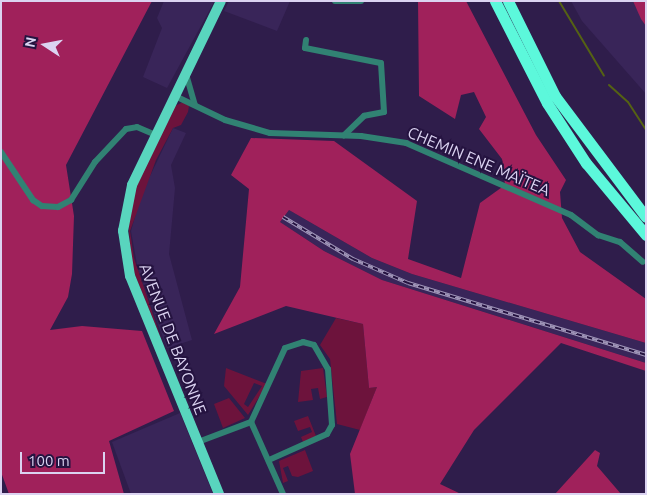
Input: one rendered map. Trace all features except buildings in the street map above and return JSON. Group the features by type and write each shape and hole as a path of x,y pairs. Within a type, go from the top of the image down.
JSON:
{"highway":[{"path":"495,1 547,102 586,163 646,235"},
{"path":"508,1 555,96 646,217"}],"main road":[{"name":"AVENUE DE BAYONNE","path":"219,494 130,276 124,250 126,202 156,135 221,1"}],"street":[{"path":"335,1 360,1"},
{"path":"306,40 305,48 382,63 384,112 364,116 344,136"},
{"path":"186,74 195,105"},
{"name":"CHEMIN ENE MAÏTEA","path":"175,96 270,133 344,136 406,143 572,215 598,235 620,242 642,262"},
{"path":"1,152 33,200 58,207 71,200 95,162 126,129 137,128 156,135"},
{"path":"198,442 251,422 285,348 303,342 314,345 328,369 332,425 327,434 269,460"},
{"path":"251,422 283,494"}],"shaded area":[{"path":"1,1 152,1 66,165 74,216 72,274 68,297 50,330 82,326 142,331 174,411 109,441 124,494 9,494 1,472"},
{"path":"164,1 214,2 167,88 143,77 162,28 157,18"},
{"path":"229,1 290,1 277,31 224,11"},
{"path":"418,1 466,1 536,135 566,180 560,192 562,218 580,252 646,299 646,343 412,274 372,258 289,210 280,222 324,251 382,280 646,363 646,371 561,343 474,430 440,484 461,494 355,494 350,454 377,387 369,388 363,324 286,306 214,334 240,287 249,189 231,175 251,138 334,141 417,201 408,259 461,278 480,203 505,185 502,159 479,129 486,117 474,92 461,95 455,119 419,96"},
{"path":"571,1 633,1 646,26 646,94 582,21"},
{"path":"633,1 646,1 646,26 641,19"},
{"path":"183,102 189,106 188,112 181,125 173,128 156,160 130,231 134,258 162,341 132,268 128,217 136,187 175,106"},
{"path":"173,128 186,133 171,165 175,188 169,254 192,340 167,348 138,270 131,231 141,195"},
{"path":"289,210 372,258 412,274 646,343 646,363 382,280 324,251 280,222"},
{"path":"336,318 363,324 369,388 377,387 360,430 337,424 330,359 320,345"},
{"path":"226,368 267,384 248,415 224,386","holes":["254,383 262,386 248,407 244,404"]},
{"path":"323,368 327,397 320,399 318,388 311,389 313,400 298,402 301,371"},
{"path":"229,398 245,418 223,428 214,404"},
{"path":"180,413 213,494 131,494 112,442"},
{"path":"308,416 316,436 303,442 301,437 312,432 310,427 298,431 294,421"},
{"path":"305,450 313,471 298,477 292,476 288,466 283,468 288,481 283,483 279,461"},
{"path":"595,450 600,453 597,466 621,494 555,494"}],"waterway":[{"path":"559,1 604,76"},
{"path":"609,85 628,102 646,130"}],"railway":[{"path":"283,217 353,259 408,283 646,355"}]}
